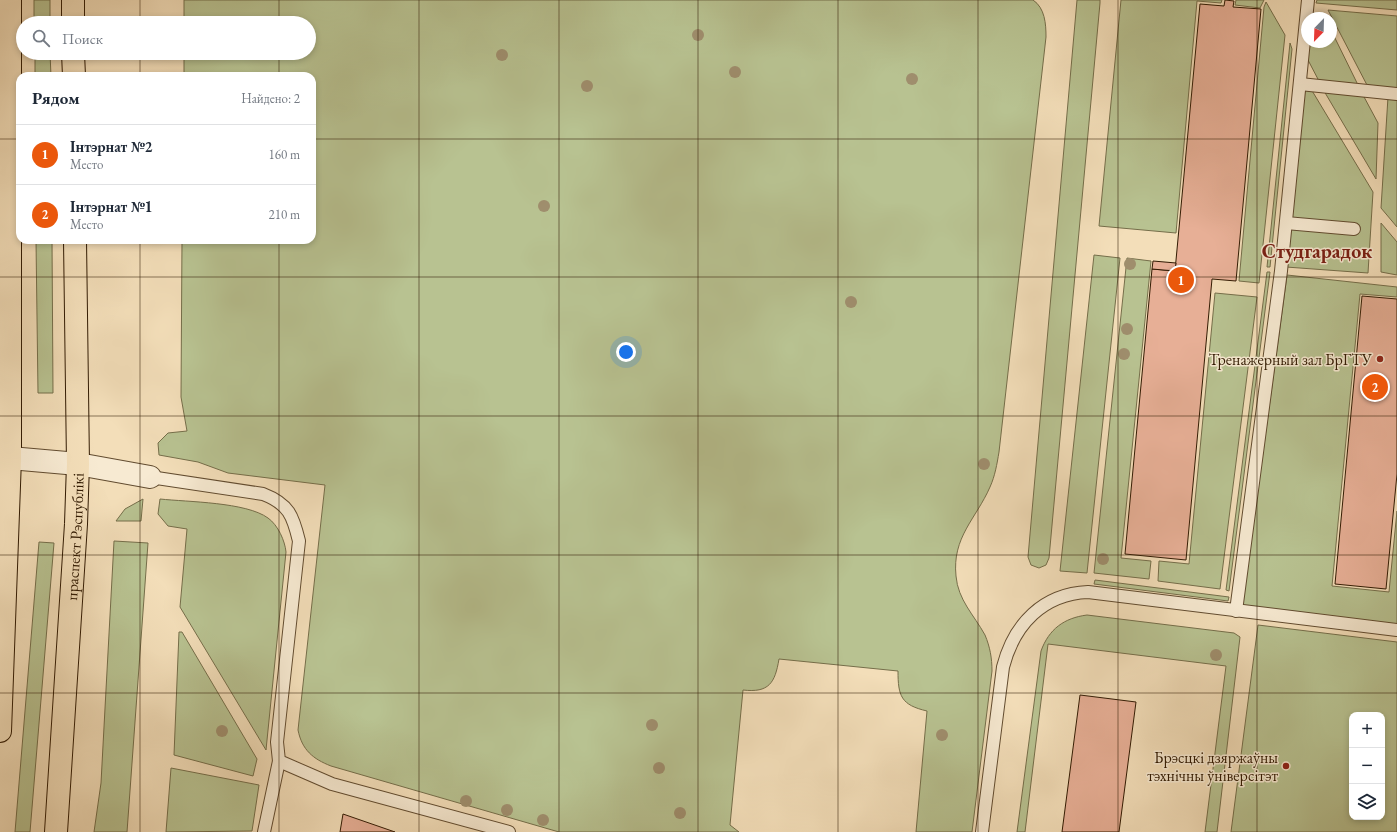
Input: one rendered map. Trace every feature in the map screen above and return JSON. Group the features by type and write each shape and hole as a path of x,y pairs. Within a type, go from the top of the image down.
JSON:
{"highway":[{"path":"0,732 5,457 10,0"},
{"path":"73,0 73,16"},
{"path":"73,60 74,72"},
{"name":"праспект Рэспублікі","path":"56,832 76,524 78,464 75,244"}],"street":[{"path":"5,457 78,464 150,477"}],"lane":[{"path":"1236,611 1286,223 1308,0"},
{"path":"1300,84 1397,94"},
{"path":"1286,223 1354,229"},
{"path":"150,477 263,494 277,500 285,506 292,516 298,541 277,742 279,761 264,832"},
{"path":"982,832 1007,652 1014,637 1023,626 1044,604 1058,597 1072,593 1088,592 1397,630"},
{"path":"279,761 332,784 509,832"}],"green space":[{"path":"34,0 50,0 50,16 34,16"},
{"path":"184,0 1033,0 1037,3 1044,17 1046,37 999,452 992,483 961,539 956,562 957,585 963,600 985,635 992,666 972,832 916,832 927,711 912,706 903,698 900,693 898,671 779,659 773,680 769,685 759,690 743,690 730,825 739,832 559,832 331,766 309,753 302,743 298,730 325,485 228,473 198,462 159,455 158,443 168,433 187,431 181,397 182,244 316,244 316,72 184,72 184,60 316,60 316,16 184,16"},
{"path":"1077,0 1100,0 1100,3 1049,558 1046,565 1039,568 1031,565 1028,557"},
{"path":"1121,0 1222,0 1221,3 1197,1 1176,233 1099,226"},
{"path":"1236,0 1264,0 1260,8 1235,5"},
{"path":"1317,0 1397,0 1397,10 1316,3"},
{"path":"1266,2 1285,35 1259,283 1239,281 1264,7"},
{"path":"1328,10 1397,16 1397,90 1368,87 1337,27 1337,12 1329,12"},
{"path":"1337,42 1359,87 1320,83 1308,60 1309,48 1337,48"},
{"path":"1290,43 1292,49 1270,267 1267,267"},
{"path":"35,60 50,60 51,72 35,72"},
{"path":"1302,88 1311,89 1373,192 1368,273 1286,267"},
{"path":"1324,91 1363,95 1378,123 1376,179"},
{"path":"1388,97 1397,98 1397,227 1381,208"},
{"path":"1381,223 1397,242 1397,275 1381,272"},
{"path":"36,244 52,244 53,393 38,393"},
{"path":"1094,255 1120,258 1087,573 1060,571"},
{"path":"1127,258 1151,261 1121,558 1151,561 1149,579 1094,573"},
{"path":"1267,272 1270,272 1229,591 1226,590"},
{"path":"1287,275 1397,287 1397,297 1360,294 1332,586 1389,592 1397,511 1397,625 1242,607"},
{"path":"1215,293 1257,297 1220,589 1158,581 1159,561 1189,564"},
{"path":"143,499 141,521 116,521 125,509"},
{"path":"160,499 216,504 246,509 258,513 272,521 283,538 286,552 266,750 180,607 187,529 168,526 158,514"},
{"path":"114,541 148,543 127,832 94,832 101,783"},
{"path":"39,542 54,543 30,832 15,832"},
{"path":"1095,580 1229,597 1228,601 1094,584"},
{"path":"1087,615 1234,633 1240,637 1217,832 1205,832 1226,666 1048,644 1025,832 1017,832 1041,651 1048,637 1058,626 1071,619"},
{"name":"Брэсцкі дзяржаўны тэхнічны ўніверсітэт","path":"1258,625 1397,642 1397,832 1231,832"},
{"path":"179,632 182,632 257,759 253,776 174,755"},
{"path":"171,768 259,785 252,831 166,832"}],"building":[{"path":"1225,0 1234,1 1233,7 1261,9 1236,281 1212,279 1186,560 1125,554 1152,269 1175,271 1200,4 1224,6"},
{"path":"1153,261 1176,263 1175,271 1152,269"},
{"path":"1362,296 1397,299 1397,474 1386,589 1335,584"},
{"path":"1080,695 1136,702 1119,832 1062,832"},
{"path":"343,814 395,832 340,832"}],"place":[{"name":"Інтэрнат №2","path":"1181,280"},
{"name":"Тренажерный зал БрГТУ","path":"1380,359"},
{"name":"Інтэрнат №1","path":"1375,387"},
{"name":"Брэсцкі дзяржаўны тэхнічны ўніверсітэт","path":"1286,766"}],"district":[{"name":"Студгарадок","path":"1317,251"}]}
